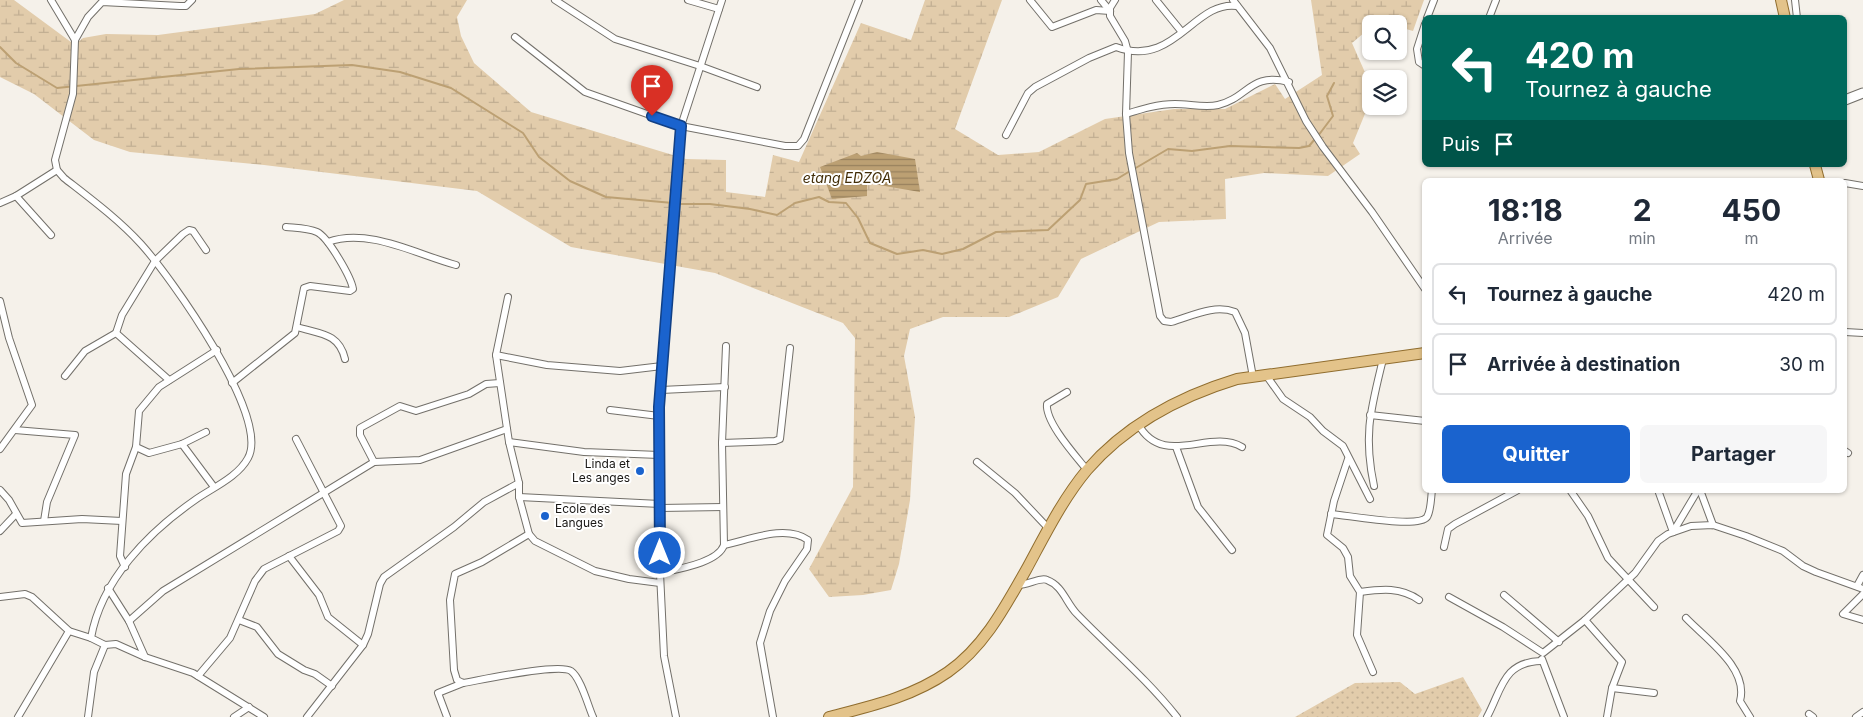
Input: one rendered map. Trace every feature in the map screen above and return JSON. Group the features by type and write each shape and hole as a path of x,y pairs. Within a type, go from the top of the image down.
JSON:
{"main road":[{"path":"1781,0 1784,15"},
{"path":"829,717 907,695 949,671 983,639 1018,585 1048,529 1087,470 1138,424 1210,388 1253,377 1422,353"}],"street":[{"path":"51,0 75,40"},
{"path":"91,638 101,601 108,588 139,548 183,508 241,468 251,452 253,440 249,424 217,350 156,261 116,218 64,178 58,170 55,160 73,94 75,40 88,17 102,2 118,1 186,6 192,0"},
{"path":"555,0 615,39 700,66 757,87"},
{"path":"688,0 719,9"},
{"path":"676,717 664,656 660,583 659,416 662,366 681,126 722,0"},
{"path":"515,37 585,92 681,126 784,146 798,146 804,138 859,0"},
{"path":"1030,0 1052,27 1096,10 1110,11"},
{"path":"1101,0 1110,11"},
{"path":"1115,0 1110,16 1125,40 1128,52 1126,114 1129,152 1160,316 1164,321 1171,322 1215,309 1226,308 1235,312 1244,333 1253,377"},
{"path":"1156,0 1181,31"},
{"path":"1428,15 1434,0"},
{"path":"1490,15 1496,0"},
{"path":"1795,0 1797,15"},
{"path":"1006,135 1028,93 1035,87 1089,58 1116,47 1128,52 1163,46 1181,31 1218,6 1235,3 1270,48 1289,82 1306,121 1322,147 1372,212 1422,285"},
{"path":"1422,33 1417,49 1419,62 1422,64"},
{"path":"1126,114 1148,107 1173,104 1218,105 1263,80 1274,78 1289,82"},
{"path":"1847,99 1863,94"},
{"path":"0,203 16,196 58,170"},
{"path":"1847,183 1863,186"},
{"path":"16,196 52,235"},
{"path":"232,383 289,339 297,327 304,288 310,286 353,289 328,242 320,233 314,230 286,227"},
{"path":"65,376 85,351 116,332 122,315 156,261 189,230 193,232 206,250"},
{"path":"328,242 349,237 404,247 456,265"},
{"path":"508,297 496,355 509,442 529,534 535,541 595,571 629,579 660,583"},
{"path":"0,301 9,338 32,405 0,449"},
{"path":"297,327 334,338 342,348 345,359"},
{"path":"116,332 169,380"},
{"path":"1847,332 1863,333"},
{"path":"660,573 706,560 717,555 724,545 722,443 726,346"},
{"path":"722,443 775,441 780,438 790,348"},
{"path":"125,567 120,556 126,474 136,446 139,411 159,387 217,350"},
{"path":"496,355 547,365 620,371 662,366"},
{"path":"1374,486 1368,451 1370,415 1383,359"},
{"path":"1266,375 1283,399 1310,417 1323,431 1343,446 1370,499"},
{"path":"374,462 360,435 360,428 400,406 416,412 469,394 486,384 500,382"},
{"path":"661,390 725,387"},
{"path":"1067,392 1047,404 1046,412 1087,470"},
{"path":"610,410 659,416"},
{"path":"1370,415 1422,421"},
{"path":"1138,424 1147,437 1165,446 1176,447 1229,443 1242,448"},
{"path":"129,621 163,591 374,462 420,460 507,429"},
{"path":"14,430 75,435 48,502 44,521"},
{"path":"136,446 149,453 182,444 206,432"},
{"path":"198,676 230,638 255,581 264,569 269,564 338,531 341,526 296,440"},
{"path":"509,442 584,452 659,455"},
{"path":"182,444 214,487"},
{"path":"1176,447 1198,507 1232,550"},
{"path":"1348,459 1331,514 1327,535 1344,548 1348,557 1350,576 1360,592 1357,635 1373,672"},
{"path":"977,462 1015,494 1048,529"},
{"path":"307,717 363,645 368,634 380,584 384,578 454,527 484,502 519,483"},
{"path":"0,490 9,500 22,523 82,519 122,521"},
{"path":"1331,514 1392,523 1422,520 1428,514 1432,493"},
{"path":"1444,547 1448,530 1455,524 1512,493"},
{"path":"1572,493 1588,516 1608,558 1654,607"},
{"path":"1659,493 1673,532"},
{"path":"1673,532 1697,493"},
{"path":"1700,493 1713,525"},
{"path":"520,497 660,506 723,507"},
{"path":"0,531 16,514"},
{"path":"1564,717 1541,661 1543,653 1585,620 1640,567 1658,541 1673,532 1691,526 1713,525 1774,547 1803,566 1860,587 1863,575"},
{"path":"724,545 779,533 798,534 808,540 807,549 785,582 770,611 760,643 773,717"},
{"path":"464,683 458,680 454,670 450,600 455,574 482,562 529,534"},
{"path":"289,556 319,595 328,617 363,645"},
{"path":"1018,585 1028,585 1038,579 1047,580 1061,590 1077,615 1138,674 1177,717"},
{"path":"108,588 129,621 145,657"},
{"path":"1360,592 1394,589 1410,594 1419,600"},
{"path":"0,597 25,594 32,597 69,631 105,644 116,644 145,657 198,676 264,717"},
{"path":"1863,594 1843,614 1863,620"},
{"path":"1504,595 1559,642"},
{"path":"1449,597 1504,628 1543,653"},
{"path":"1686,618 1696,629 1711,639 1735,668 1742,693 1740,701 1750,717"},
{"path":"239,620 257,627 278,654 304,670 315,674 332,686"},
{"path":"1585,620 1622,662 1612,688 1607,717"},
{"path":"18,717 69,631"},
{"path":"88,717 94,672 105,644"},
{"path":"1487,717 1506,676 1513,668 1528,661 1541,661"},
{"path":"447,717 438,693 464,683 526,672 564,668 571,671 577,677 593,717"},
{"path":"1612,688 1654,693"},
{"path":"234,717 248,707"},
{"path":"1856,717 1863,712"}],"green space":[{"path":"0,0 14,0 75,45 83,38 106,34 158,35 315,14 344,0 467,0 457,17 461,36 474,63 531,112 686,159 726,160 726,192 765,197 773,155 799,162 861,23 911,40 925,0 1002,0 955,129 998,155 1039,152 1105,119 1174,109 1225,109 1275,84 1285,99 1322,75 1311,0 1424,0 1413,31 1407,29 1407,15 1362,15 1362,35 1352,43 1364,70 1362,70 1362,115 1364,115 1353,143 1360,154 1328,176 1264,173 1225,179 1226,219 1159,222 1081,259 1058,297 1009,317 943,317 910,329 904,356 915,417 910,500 899,564 891,590 863,595 829,597 809,569 853,487 855,338 843,323 715,273 571,247 477,191 264,165 130,152 94,140 34,94 0,77"},
{"path":"1463,677 1482,710 1478,717 1295,717 1355,683 1400,682 1415,694"}],"water":[{"name":"etang EDZOA","path":"877,152 915,159 920,192 867,183 867,196 832,199 820,167 857,153 861,156"}],"waterway":[{"path":"0,47 16,63 57,88 239,69 352,65 400,72 451,88 523,133 539,157 570,181 606,197 673,203"},
{"path":"1318,136 1333,116 1327,96 1334,83"},
{"path":"1134,169 1168,149 1192,151 1230,146 1299,148 1309,146 1315,139"},
{"path":"677,204 710,204 750,209 777,215 795,203 819,197 829,202 846,203 858,218 870,243 897,254 923,250 942,254 963,249 996,232 1048,230 1080,200 1086,184 1117,179 1130,171"}],"place":[{"name":"Linda et Les anges","path":"640,471"},
{"name":"Ecole des Langues","path":"545,516"}],"route":[{"path":"652,116 681,126 659,407 660,553"}]}
